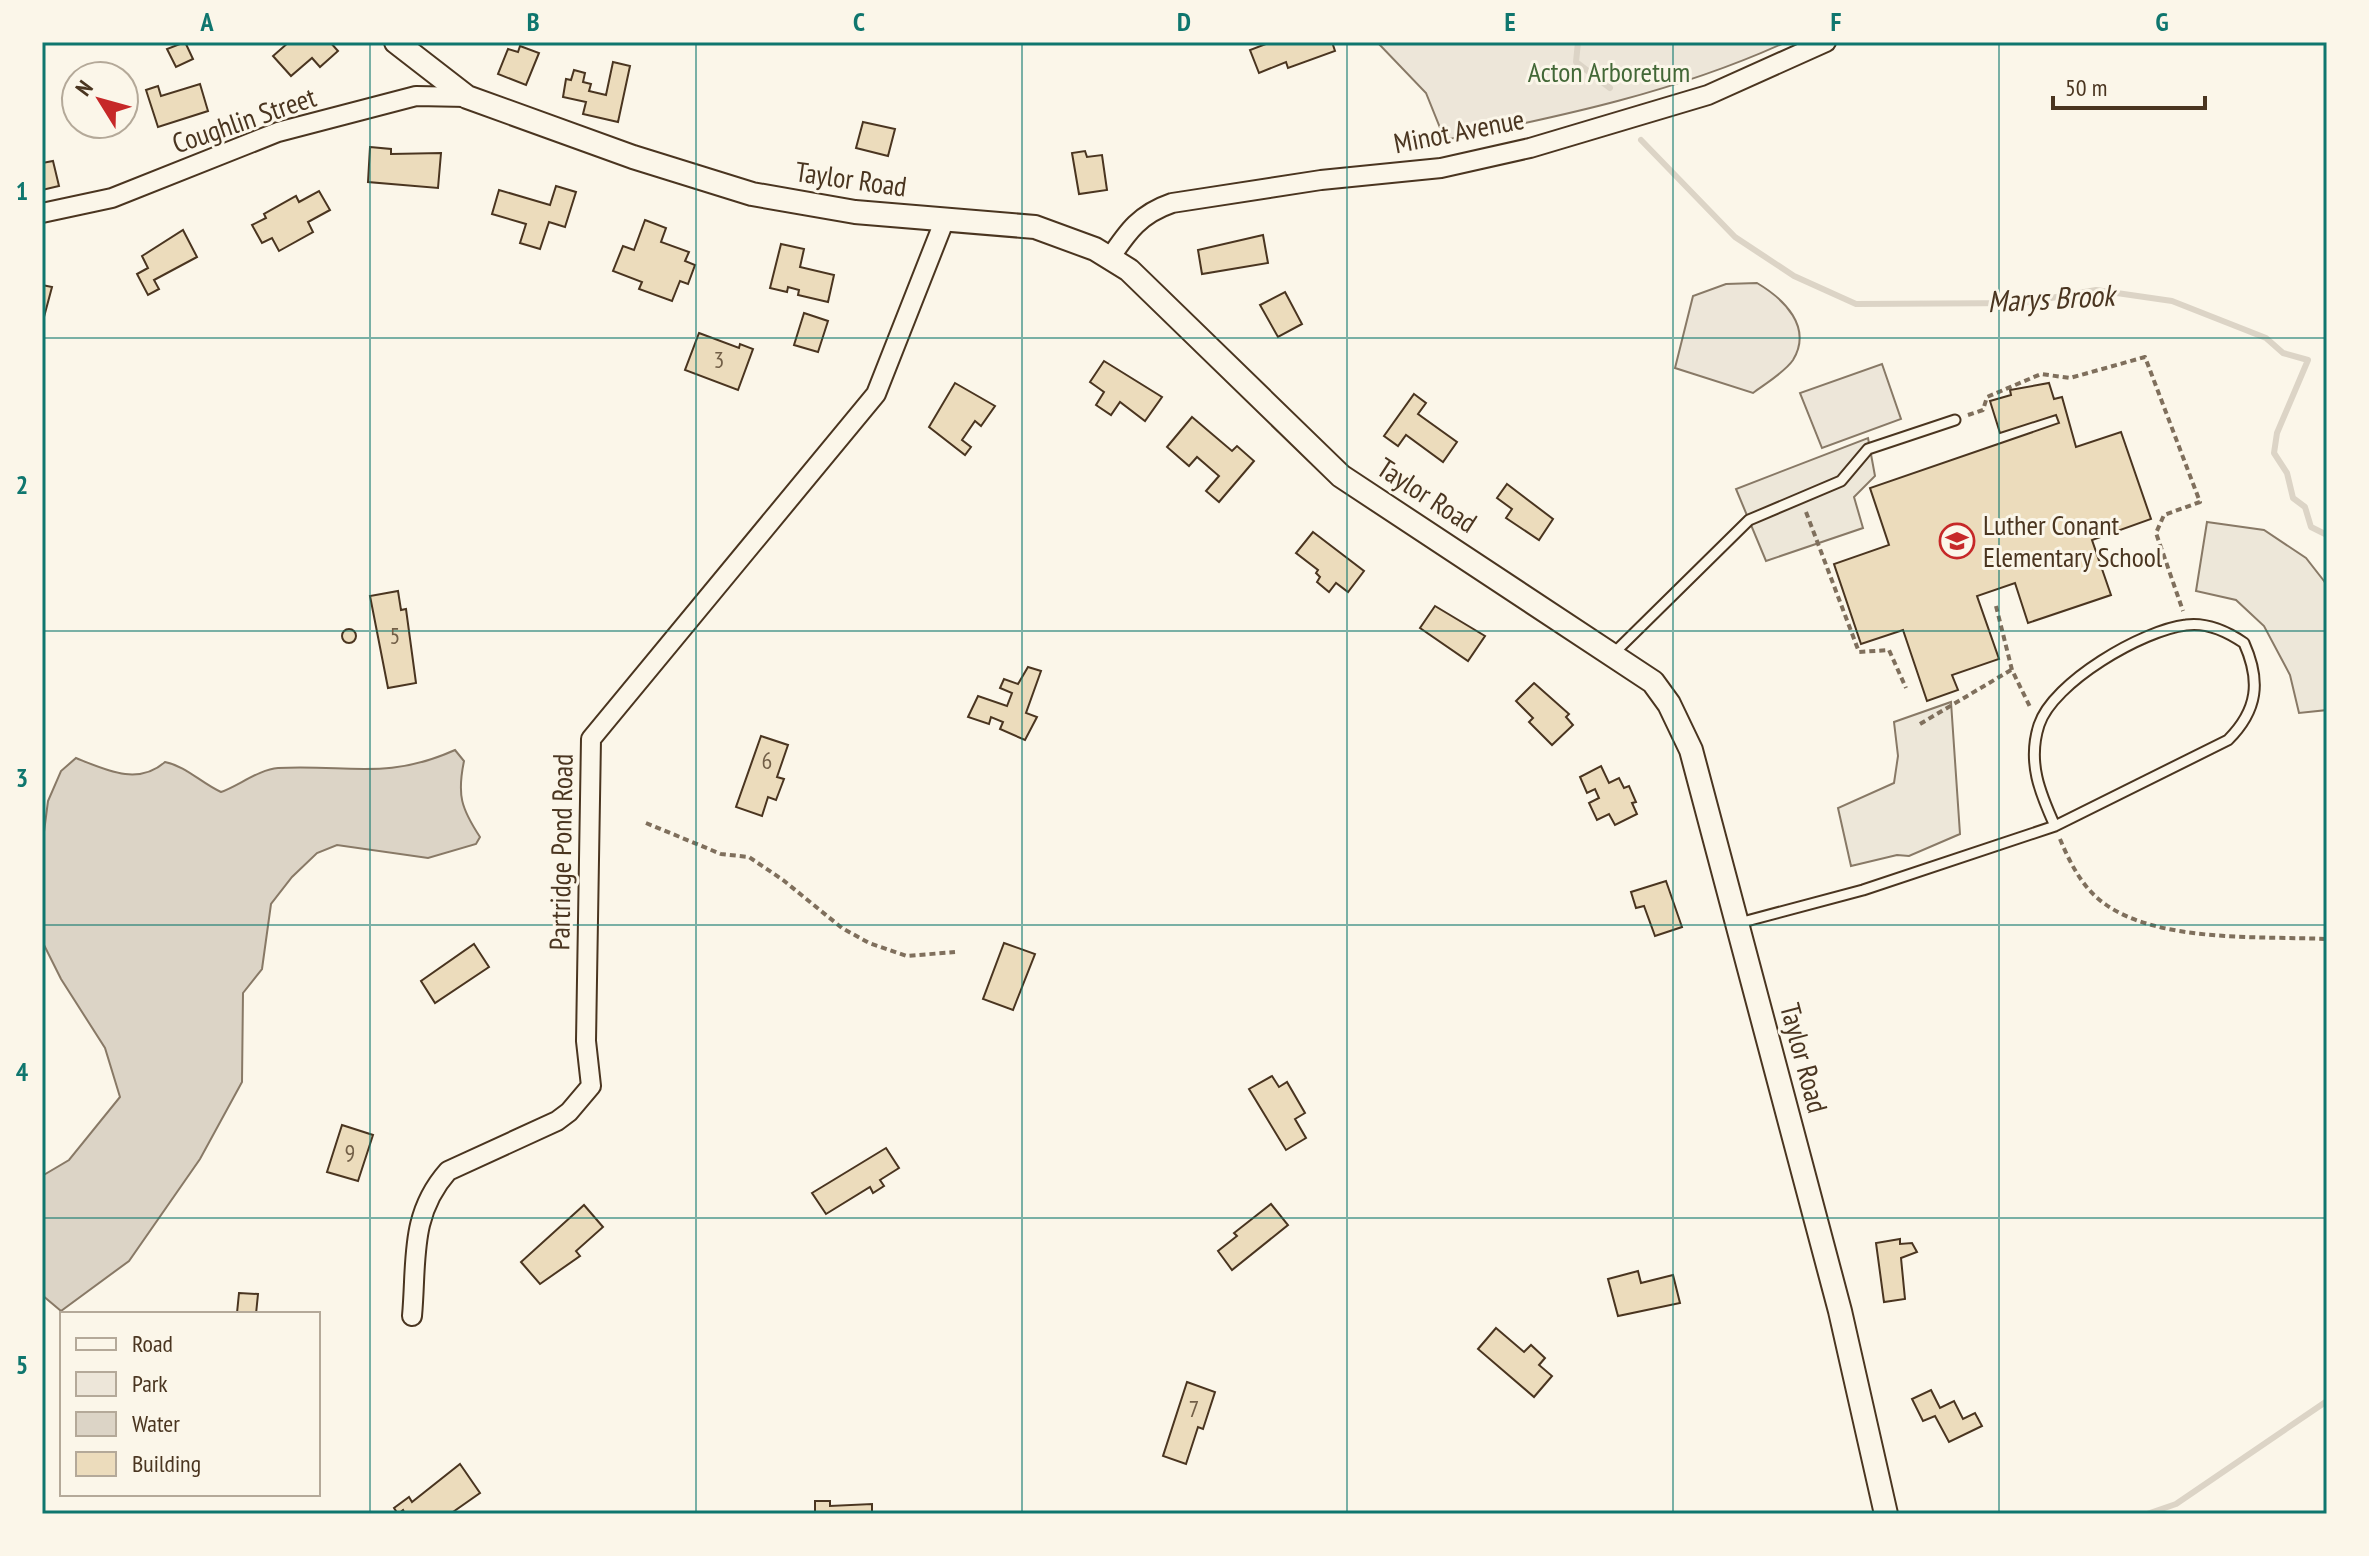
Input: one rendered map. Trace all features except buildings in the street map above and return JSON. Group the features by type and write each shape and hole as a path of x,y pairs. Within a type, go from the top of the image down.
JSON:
{"street":[{"name":"Taylor Road","path":"396,42 467,97 633,157 752,194 855,212 1035,227 1095,249 1129,270 1341,476 1614,653 1653,682 1681,726 1739,923 1840,1311 1886,1514"},
{"name":"Minot Avenue","path":"1110,258 1132,225 1150,211 1172,203 1321,180 1441,168 1530,148 1708,95 1826,42"},
{"name":"Coughlin Street","path":"42,213 112,198 278,132 416,96 467,97"},
{"name":"Partridge Pond Road","path":"412,1316 417,1233 423,1206 435,1185 448,1171 557,1121 591,1086 586,1041 591,739 876,394 945,219"}],"lane":[{"path":"1614,653 1749,520 1841,481 1868,449 1955,420"},
{"path":"1739,923 1863,890 2055,826 2228,740 2243,725 2257,686 2244,643 2212,627 2188,624 2156,633 2068,684 2051,702 2039,725 2035,781 2055,826"}],"path":[{"path":"1955,420 1983,410 1987,397 2041,374 2070,378 2145,357 2200,502 2164,515 2156,533 2188,624"},
{"path":"1801,498 1859,652 1889,650 1906,688"},
{"path":"1996,606 2012,670 2039,725"},
{"path":"1920,724 2012,670"},
{"path":"646,823 721,854 749,857 842,928 869,943 907,956 955,952"},
{"path":"2055,826 2072,868 2104,904 2148,925 2204,933 2327,939"}],"green space":[{"name":"Acton Arboretum","path":"1377,42 1786,42 1745,60 1661,89 1576,112 1445,140 1426,93"},
{"path":"1757,283 1786,306 1798,325 1800,336 1793,360 1753,393 1675,368 1693,296 1726,284"},
{"path":"1882,364 1901,419 1822,448 1800,393"}],"shaded area":[{"path":"1868,438 1875,476 1854,497 1863,528 1766,561 1736,489"},
{"path":"2207,522 2264,530 2306,558 2324,581 2327,586 2327,710 2299,713 2290,675 2264,626 2236,600 2196,591"},
{"path":"1951,702 1960,834 1909,856 1897,855 1851,866 1838,808 1894,783 1898,756 1894,722"}],"water":[{"path":"455,750 464,761 462,801 480,837 476,844 428,858 337,845 317,853 292,877 271,904 262,969 243,993 242,1082 200,1159 129,1261 61,1311 42,1295 42,1176 69,1160 120,1097 105,1048 61,979 42,941 42,847 48,801 61,771 76,758 122,774 144,773 165,762 180,767 221,792 271,769 387,768 430,760"}],"waterway":[{"name":"Marys Brook","path":"1578,42 1576,62 1610,88"},
{"name":"Marys Brook","path":"1641,140 1735,237 1794,276 1856,304 2023,303 2096,290 2172,301 2266,338 2283,353 2308,360 2277,433 2274,453 2287,473 2293,498 2305,507 2311,527 2327,535"},
{"path":"2147,1514 2176,1504 2327,1401"}],"place":[{"name":"Luther Conant Elementary School","path":"1957,541"}]}
